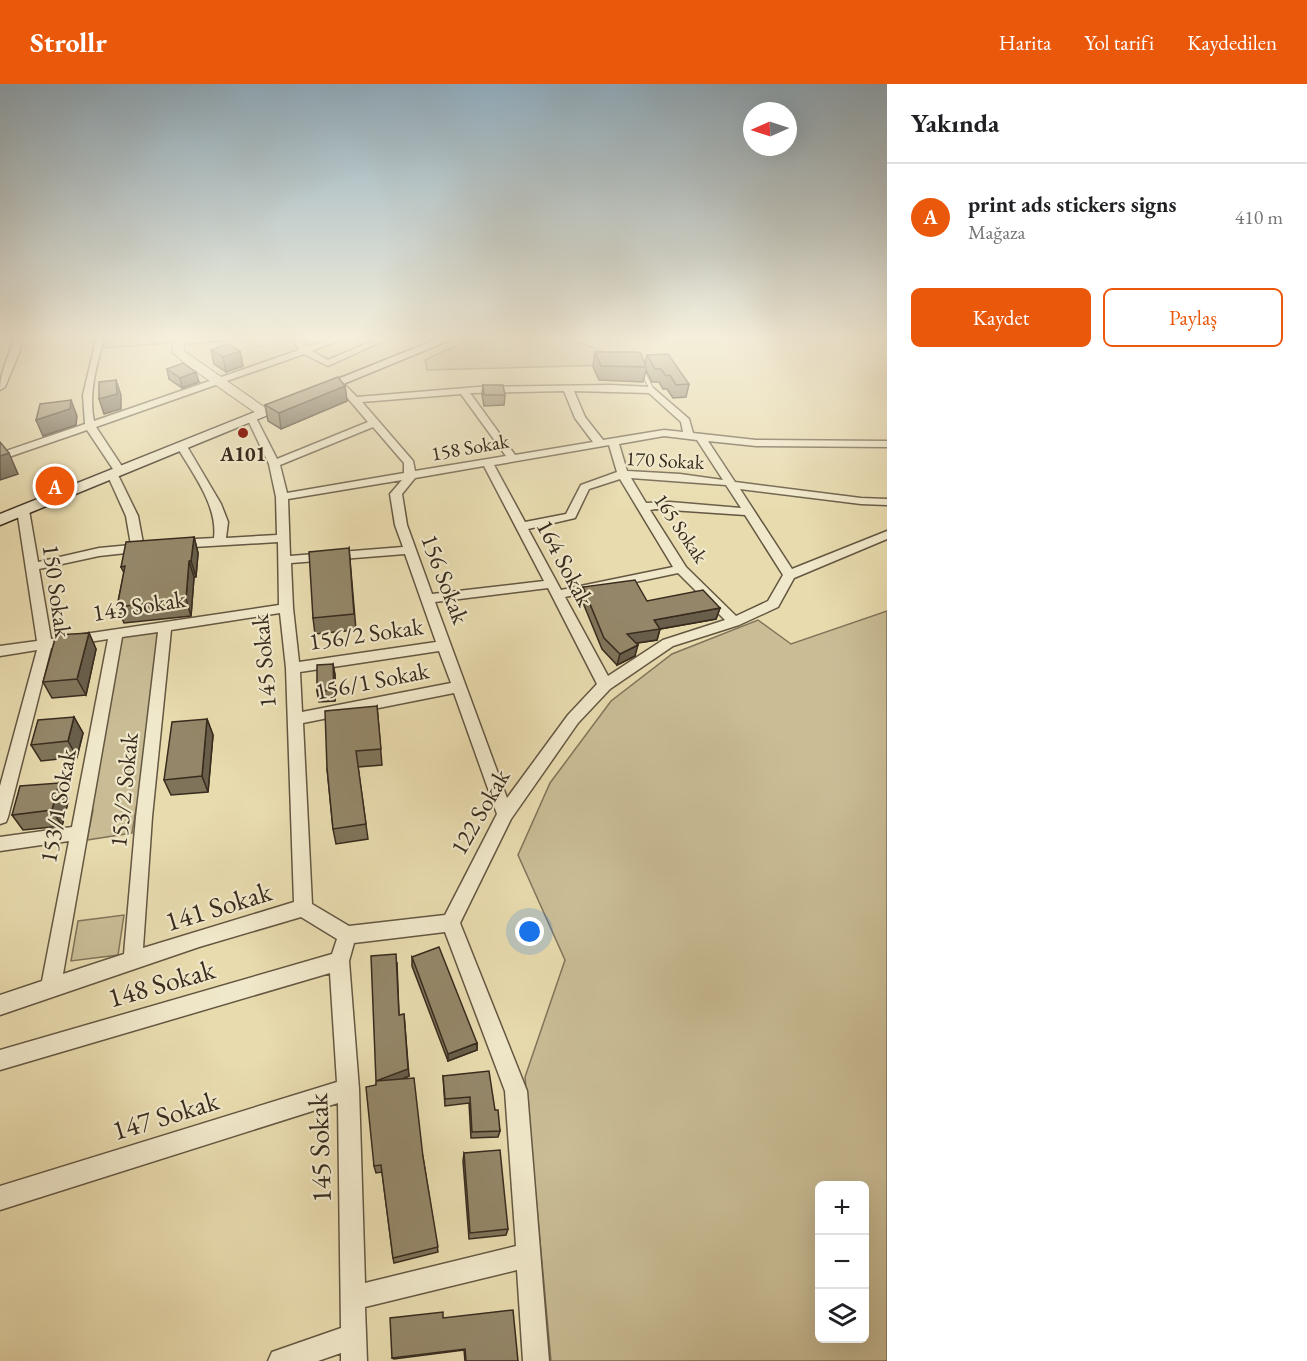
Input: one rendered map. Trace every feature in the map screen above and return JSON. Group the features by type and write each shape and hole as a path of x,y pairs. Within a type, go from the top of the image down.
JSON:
{"main road":[{"path":"0,520 304,396"}],"street":[{"path":"88,396 90,426 116,472 132,516 138,548"},
{"path":"0,457 178,396"},
{"path":"236,396 257,414"},
{"path":"352,396 409,463 410,477"},
{"path":"356,400 408,396"},
{"path":"466,396 512,458"},
{"path":"571,396 580,418 601,445"},
{"path":"658,396 686,421 727,484 750,512 789,575 887,535"},
{"name":"145 Sokak","path":"257,414 274,464 282,497 286,608 296,719 303,908"},
{"path":"274,464 374,423"},
{"name":"158 Sokak","path":"282,497 664,433 756,443 887,444"},
{"name":"165 Sokak","path":"614,443 623,474 681,569 734,622"},
{"path":"181,445 215,504 222,522 220,542"},
{"name":"164 Sokak","path":"488,463 605,685"},
{"name":"170 Sokak","path":"520,527 571,516 585,487 623,474 680,477 861,501 887,502"},
{"name":"156 Sokak","path":"410,477 396,494 408,550 446,645 458,687 505,814"},
{"path":"643,507 683,505 722,512 750,512"},
{"name":"150 Sokak","path":"0,817 45,645 23,510"},
{"path":"33,567 99,552 163,545 285,538"},
{"path":"284,560 408,550"},
{"path":"427,599 554,589 681,569"},
{"name":"122 Sokak","path":"451,923 505,814 573,720 605,685 668,643 734,622 773,604 789,575"},
{"name":"143 Sokak","path":"0,651 286,608"},
{"name":"153/2 Sokak","path":"133,961 144,818 165,625"},
{"name":"153/1 Sokak","path":"50,990 77,833 116,632"},
{"name":"156/2 Sokak","path":"293,668 446,645"},
{"name":"156/1 Sokak","path":"296,719 458,687"},
{"path":"0,844 77,833"},
{"name":"141 Sokak","path":"0,1005 303,908 347,935"},
{"path":"347,935 451,923 516,1090 536,1361"},
{"name":"145 Sokak","path":"347,935 339,961 348,1089 354,1348"},
{"name":"148 Sokak","path":"0,1059 339,961"},
{"name":"147 Sokak","path":"0,1198 348,1089"},
{"path":"353,1298 528,1255"},
{"path":"281,1361 354,1348"}],"shaded area":[{"path":"887,611 887,1361 551,1361 525,1077 565,960 518,855 550,783 611,701 672,654 758,620 791,644"},
{"path":"165,625 146,802 137,804 132,833 87,840 93,810 81,811 116,632"},
{"path":"124,915 118,955 71,961 78,921"}],"building":[{"path":"290,396 322,396 279,413 265,405"},
{"path":"71,400 70,409 36,420 40,404"},
{"path":"0,442 9,453 0,456"},
{"path":"194,537 191,561 189,561 186,599 117,607 125,566 121,567 126,542"},
{"path":"349,548 354,614 313,618 309,552"},
{"path":"635,580 647,601 703,590 720,608 654,620 660,629 627,634 638,645 620,654 604,638 583,587"},
{"path":"89,633 77,679 43,682 56,635"},
{"path":"333,664 334,690 317,691 317,665"},
{"path":"377,706 381,749 356,751 366,824 333,829 327,768 325,711"},
{"path":"74,717 68,741 31,745 38,720"},
{"path":"207,719 202,776 164,780 172,722"},
{"path":"59,783 52,810 12,815 20,786"},
{"path":"439,947 477,1043 448,1054 412,957"},
{"path":"396,954 399,1015 404,1014 408,1069 376,1081 371,956"},
{"path":"489,1071 495,1110 498,1110 500,1131 472,1132 470,1097 445,1099 443,1076"},
{"path":"414,1078 423,1157 438,1247 393,1258 381,1165 374,1166 366,1087 376,1085 376,1081"},
{"path":"500,1150 508,1229 470,1233 464,1153"},
{"path":"513,1310 518,1361 466,1361 465,1349 392,1358 390,1318 443,1312 443,1318"}],"place":[{"name":"A101","path":"243,433"},
{"name":"print ads stickers signs","path":"55,486"}]}
